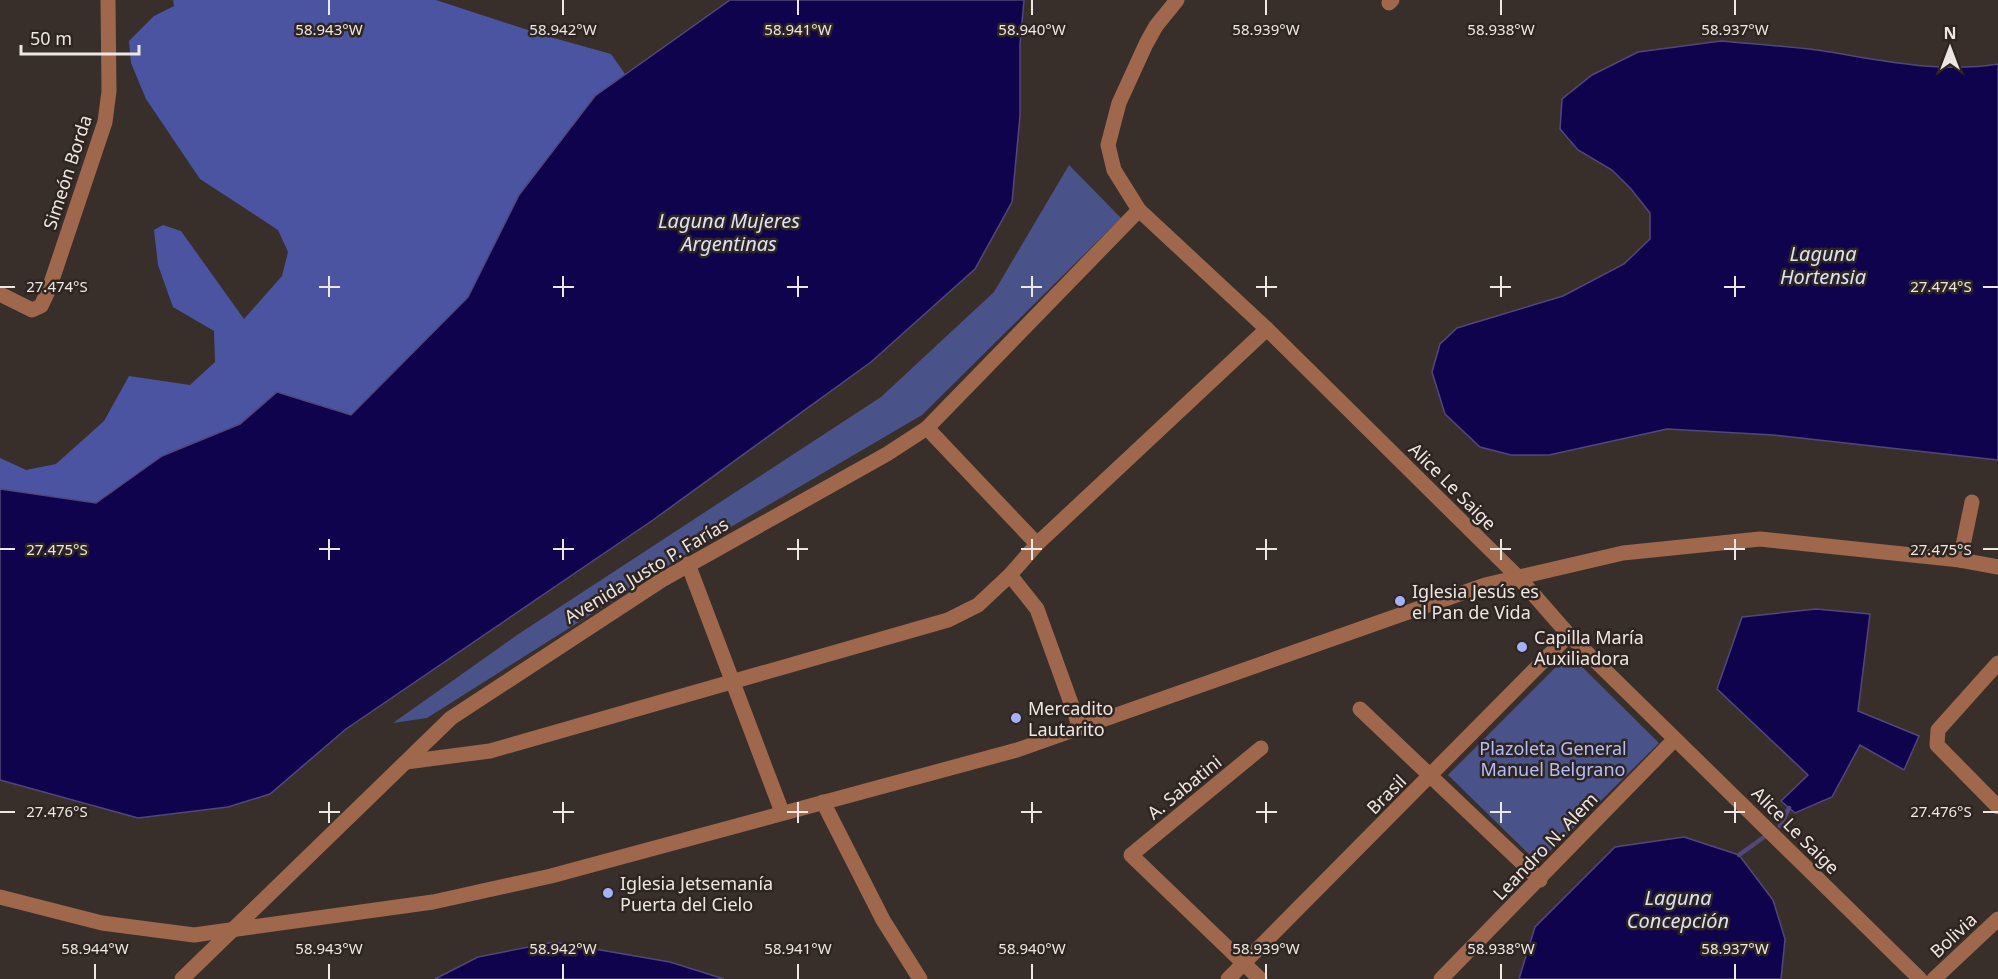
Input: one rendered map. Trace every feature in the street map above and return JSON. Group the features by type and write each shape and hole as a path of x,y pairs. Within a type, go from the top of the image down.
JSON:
{"street":[{"name":"Simeón Borda","path":"0,294 32,310 41,306 49,289 105,122 109,91 108,0"},
{"name":"Alice Le Saige","path":"1177,0 1156,26 1146,44 1119,103 1108,145 1114,170 1139,210 1267,329 1519,578 1569,634 1920,979"},
{"name":"Avenida Justo P. Farías","path":"182,979 451,718 688,564 887,454 927,428 1139,210"},
{"path":"406,762 490,751 948,620 978,605 1010,575 1037,544 1267,329"},
{"path":"927,428 1037,544"},
{"path":"1960,560 1972,502"},
{"path":"0,897 102,924 194,935 433,902 551,876 1017,750 1485,585 1623,553 1760,539 1960,560 1998,567"},
{"path":"688,564 782,812"},
{"path":"1010,575 1037,609 1080,728"},
{"name":"Brasil","path":"1228,979 1569,634"},
{"path":"1998,663 1938,730 1937,745 1998,807"},
{"path":"1360,709 1540,880"},
{"name":"Leandro N. Alem","path":"1441,979 1675,739"},
{"name":"A. Sabatini","path":"1244,963 1131,855 1261,748"},
{"path":"823,802 883,920 920,979"},
{"name":"Bolivia","path":"1934,979 1998,919"},
{"path":"1244,963 1260,979"}],"green space":[{"path":"1069,165 1121,218 922,415 707,541 427,718 393,723 517,635 881,397 994,292"},
{"name":"Plazoleta General Manuel Belgrano","path":"1569,654 1659,743 1538,863 1448,775"}],"shaded area":[{"path":"173,0 436,0 543,35 611,54 625,74 595,96 519,195 468,297 351,415 278,392 240,424 162,456 96,503 0,489 0,458 26,470 56,464 104,421 129,376 190,385 215,362 214,331 173,307 158,265 154,230 163,225 181,231 244,319 282,276 288,252 278,230 200,179 146,99 131,63 129,41 154,16 174,6"}],"water":[{"name":"Laguna Mujeres Argentinas","path":"730,0 1024,0 1020,44 1020,116 1012,202 975,269 871,362 653,520 346,729 270,794 228,807 138,818 0,780 0,489 96,503 162,456 240,424 277,392 351,415 468,297 519,195 595,96"},
{"name":"Laguna Hortensia","path":"1721,41 1817,50 1930,66 1975,67 1998,64 1998,460 1773,435 1667,429 1549,455 1511,455 1480,447 1445,414 1432,372 1440,344 1457,328 1563,296 1624,264 1650,239 1650,213 1631,189 1612,170 1578,150 1560,129 1562,99 1592,75 1638,52"},
{"path":"1816,609 1870,614 1858,711 1919,736 1904,770 1860,745 1832,797 1795,813 1781,801 1808,775 1717,689 1742,617"},
{"name":"Laguna Concepción","path":"1684,837 1739,855 1773,900 1785,939 1781,979 1519,979 1535,927 1615,847"},
{"path":"554,942 670,962 724,979 435,979 478,957"}],"waterway":[{"path":"1780,826 1789,808"},
{"path":"1739,855 1764,837"}],"place":[{"name":"Iglesia Jesús es el Pan de Vida","path":"1400,601"},
{"name":"Capilla María Auxiliadora","path":"1522,647"},
{"name":"Mercadito Lautarito","path":"1016,718"},
{"name":"Iglesia Jetsemanía Puerta del Cielo","path":"608,893"}]}
